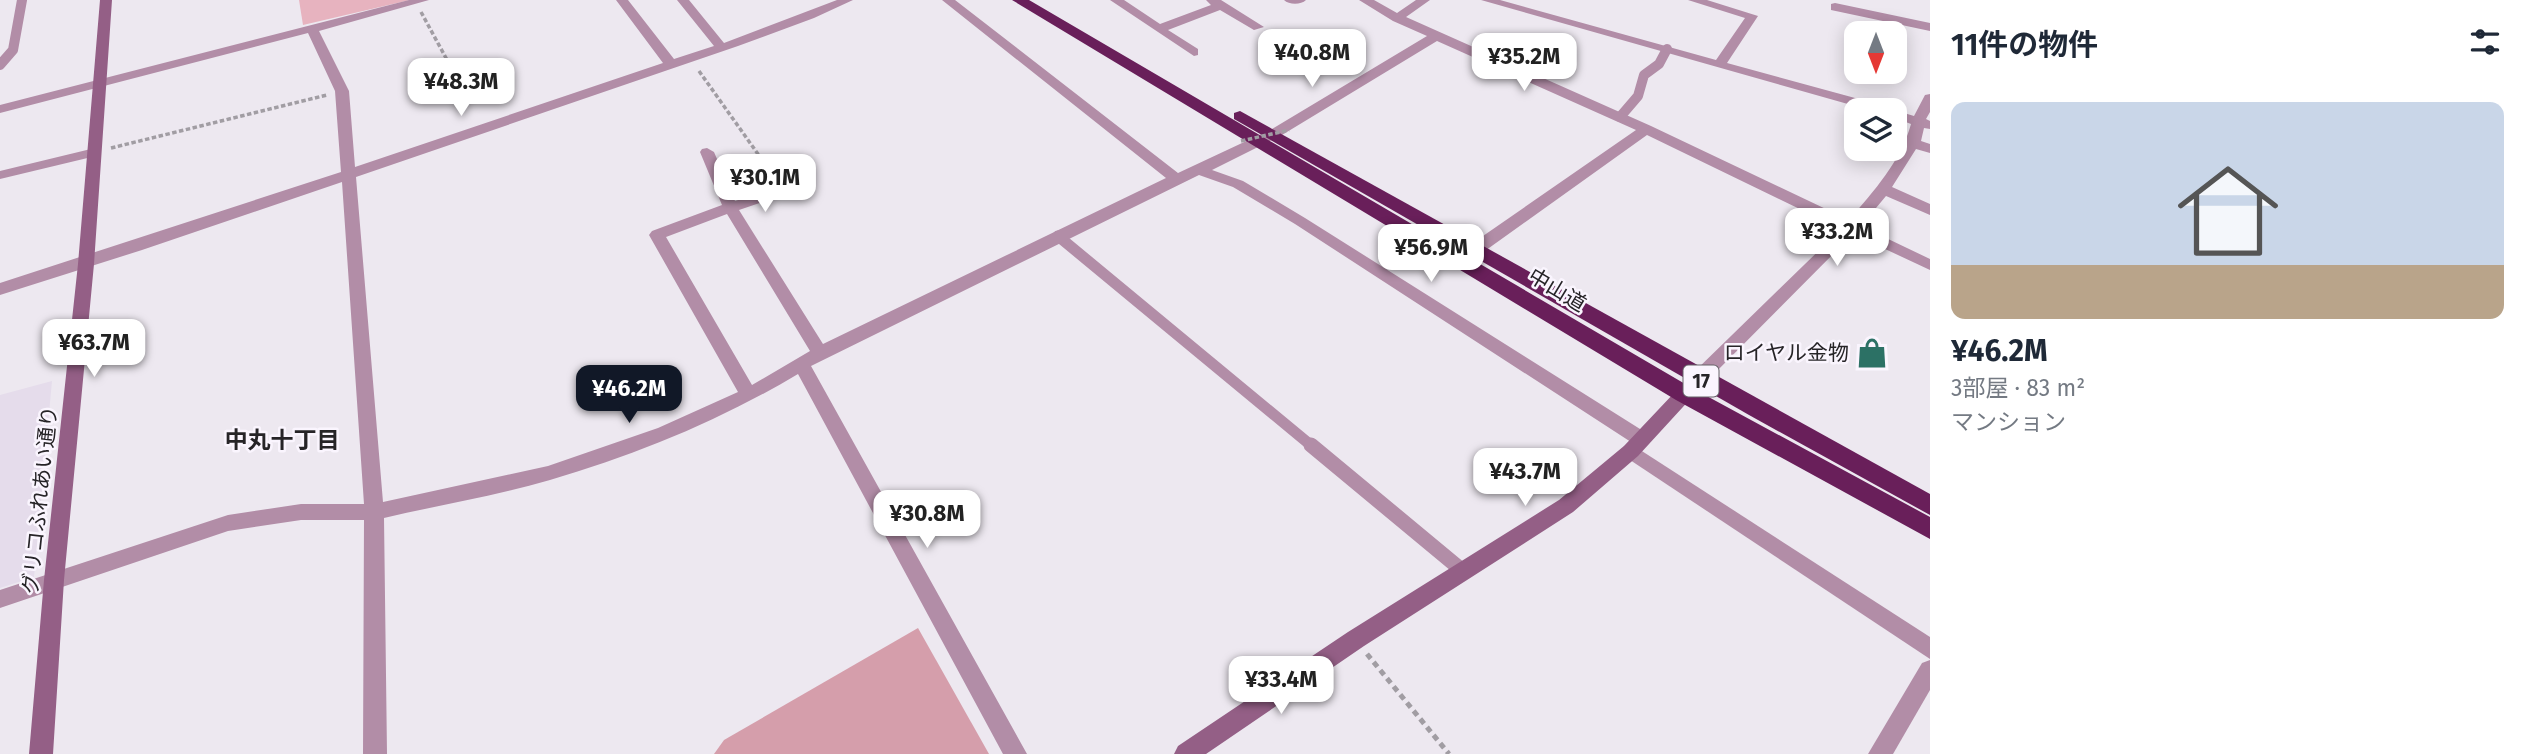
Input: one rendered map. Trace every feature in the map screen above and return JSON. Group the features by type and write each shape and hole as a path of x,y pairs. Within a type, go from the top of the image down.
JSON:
{"highway":[{"name":"中山道","path":"1020,0 1266,138 1930,529"},
{"name":"中山道","path":"1041,0 1266,138 1476,249 1691,386 1930,505"}],"street":[{"name":"グリコふれあい通り","path":"41,754 54,580 96,152 106,0"},
{"path":"622,0 671,64"},
{"path":"683,0 720,47"},
{"path":"0,289 86,264 349,177 798,21 847,0"},
{"path":"948,0 1176,179"},
{"path":"1116,0 1194,52"},
{"path":"1290,0 1300,0"},
{"path":"1365,0 1397,18 1646,129 1930,265"},
{"path":"1397,18 1424,0"},
{"path":"1488,0 1844,99"},
{"path":"1693,0 1752,16 1720,64"},
{"path":"0,109 419,1"},
{"path":"1159,29 1216,3 1258,27"},
{"path":"1836,7 1930,27"},
{"path":"312,29 342,91 374,512 375,754"},
{"path":"0,599 228,523 301,512 374,512 548,473 664,433 749,395 820,353 1058,236 1266,138 1436,36"},
{"path":"1198,751 1356,639 1566,506 1636,445 1691,386 1852,227 1884,189 1913,143 1925,123 1930,98"},
{"path":"1907,118 1925,123"},
{"path":"1476,249 1646,129"},
{"path":"1913,143 1930,149"},
{"path":"0,175 96,152"},
{"path":"707,152 732,209 820,353"},
{"path":"1200,170 1238,184 1300,221 1636,445 1930,649"},
{"path":"1884,189 1930,210"},
{"path":"749,395 657,235 732,209 744,201 784,190"},
{"path":"803,365 1014,754"},
{"path":"1882,753 1930,670"}],"lane":[{"path":"0,65 13,50 22,0"},
{"path":"1620,117 1638,96 1644,75 1659,64 1667,50"},
{"path":"1058,236 1464,572"}],"path":[{"path":"419,1 452,69"},
{"path":"690,58 784,190"},
{"path":"96,152 342,91"},
{"path":"1356,639 1449,754"}],"shaded area":[{"path":"299,0 410,0 303,25"},
{"path":"52,381 34,577 0,588 0,395"},
{"path":"918,628 989,754 714,754 724,740"}],"place":[{"name":"ロイヤル金物","path":"1872,353"}],"district":[{"name":"中丸十丁目","path":"282,440"}]}
